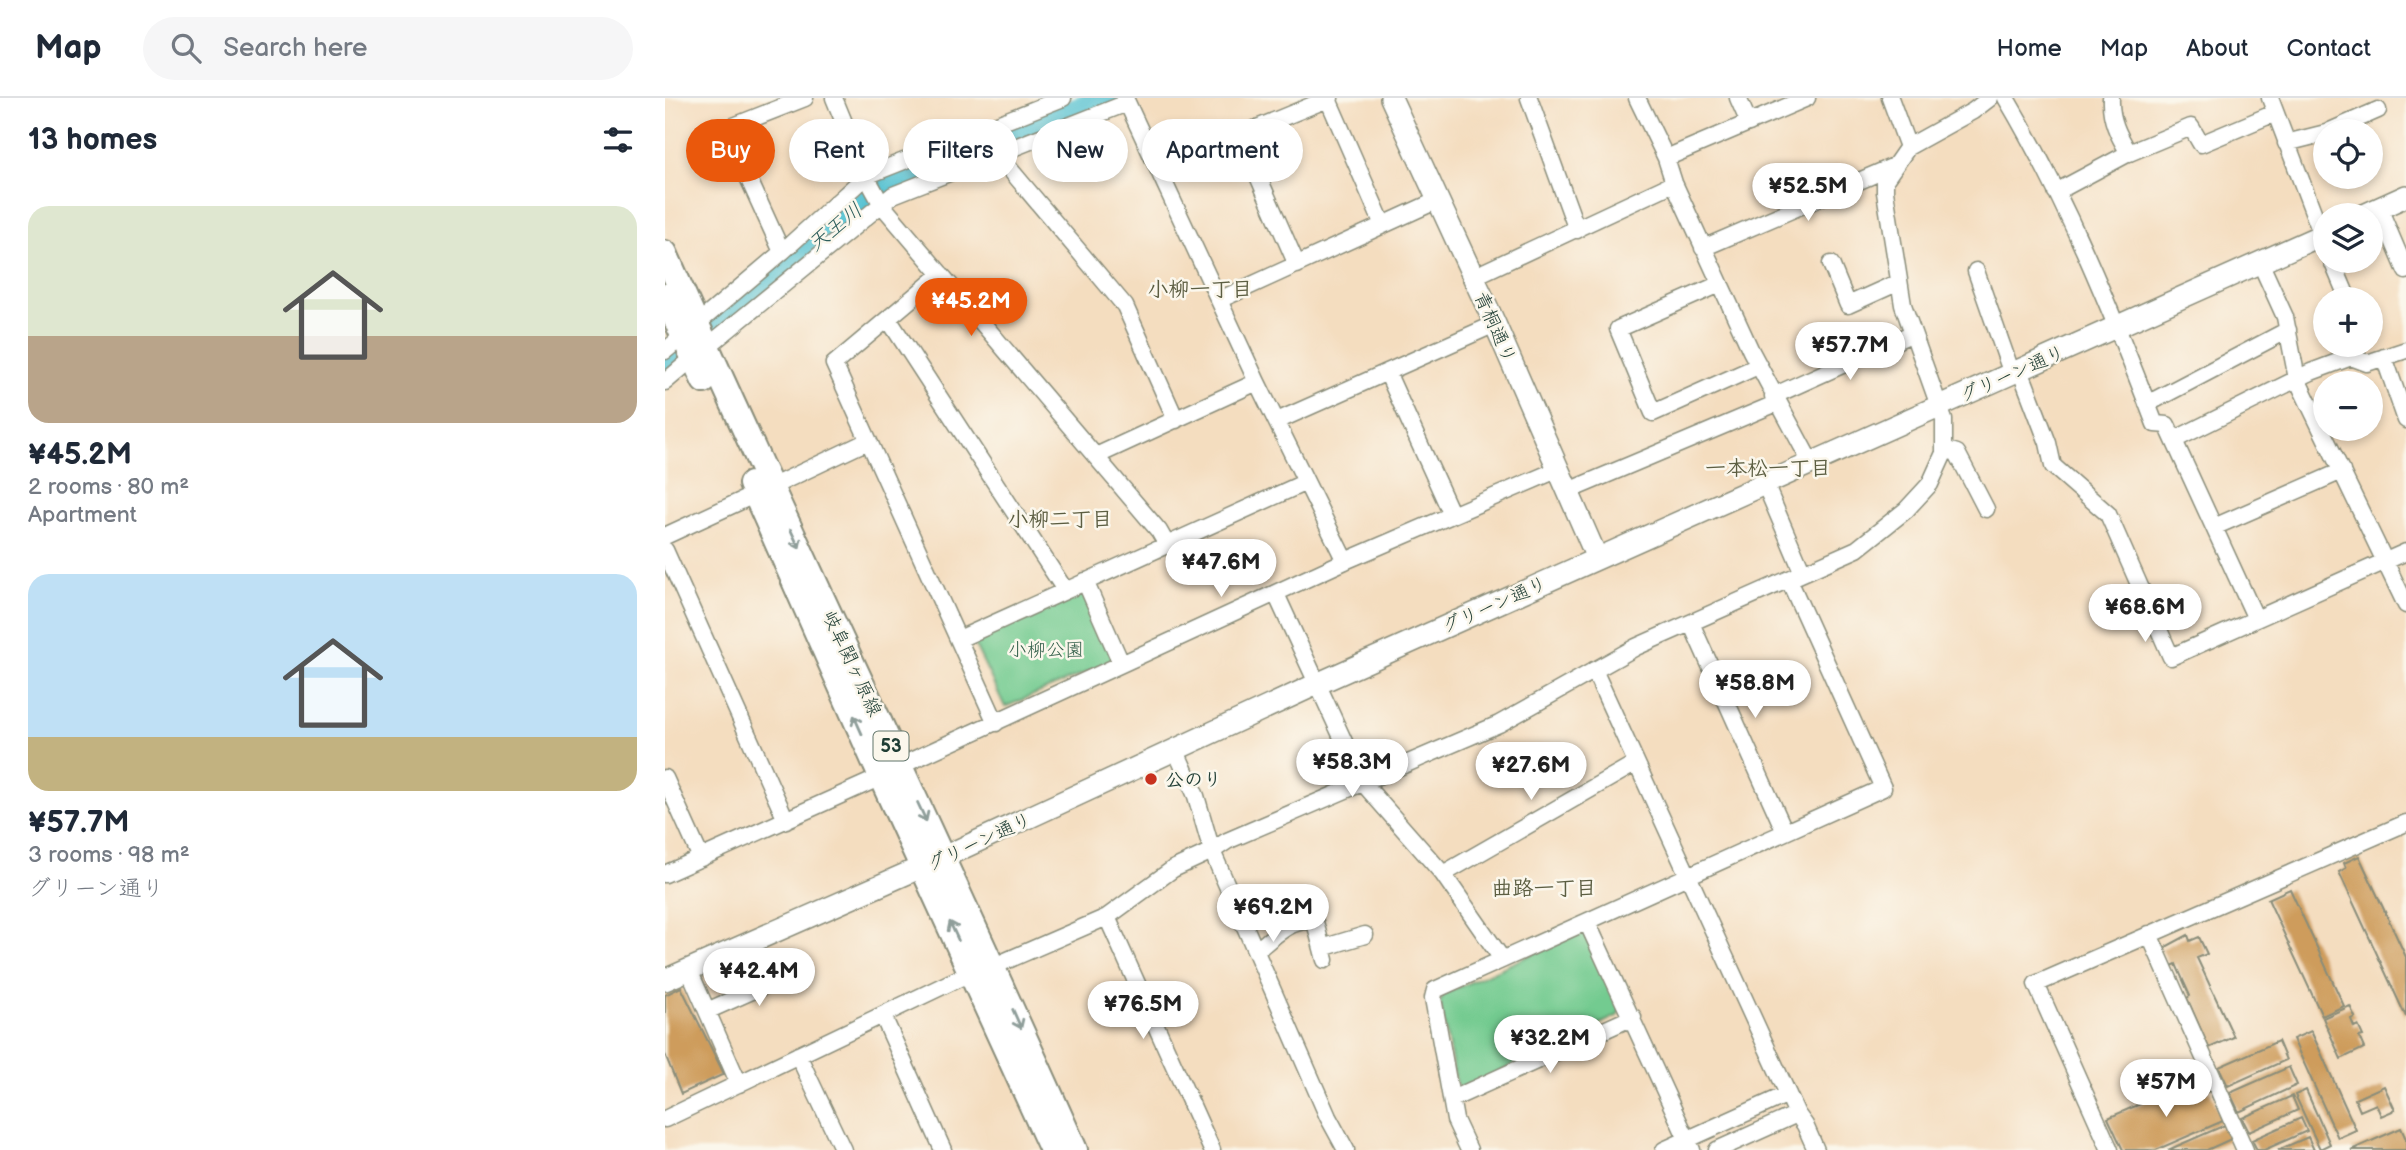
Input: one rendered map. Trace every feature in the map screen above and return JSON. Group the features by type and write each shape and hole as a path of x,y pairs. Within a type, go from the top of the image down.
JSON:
{"main road":[{"name":"岐阜関ヶ原線","path":"665,253 692,342"},
{"name":"岐阜関ヶ原線","path":"665,296 692,342 763,491 983,969 1075,1150"},
{"name":"岐阜関ヶ原線","path":"983,969 1052,1150"}],"street":[{"path":"782,252 726,129 806,98"},
{"path":"834,98 843,119"},
{"path":"889,167 1063,98"},
{"path":"1297,264 1240,135 1329,98 1383,225"},
{"name":"青桐通り","path":"1391,98 1495,324 1597,558"},
{"path":"1529,98 1577,230"},
{"path":"1637,98 1758,366 1811,463"},
{"path":"1738,98 1749,123"},
{"path":"1666,159 1807,98"},
{"path":"1890,98 1907,148"},
{"path":"665,1119 983,969 1107,917 1173,869 1227,841 1499,724 1636,647 1857,549 1888,526 1930,484 1944,449 1944,421 1912,334 1899,282 1885,180 1907,148 1973,111 1990,98"},
{"path":"2006,98 2073,224 2155,424 2167,425 2256,619"},
{"path":"2111,98 2110,111 2117,132 2129,153"},
{"path":"1018,147 1126,101 1345,561"},
{"path":"2056,192 2129,153 2192,127 2201,144 2272,105 2313,210"},
{"path":"2358,119 2378,110"},
{"path":"2286,143 2313,136"},
{"path":"1703,248 1898,164"},
{"path":"1018,179 1125,306 1176,420"},
{"path":"665,382 692,342 782,252 859,182"},
{"path":"869,182 882,205 1159,531 1167,545"},
{"path":"692,342 893,195 927,182"},
{"path":"1473,277 1674,183"},
{"path":"2383,207 2406,196"},
{"path":"1219,300 1438,200"},
{"path":"2383,232 2406,271"},
{"name":"グリーン通り","path":"665,980 934,862 1317,684 2116,325 2260,262 2313,242"},
{"path":"2260,262 2285,317 2297,379 2406,605"},
{"path":"1831,264 1848,305 1899,282"},
{"path":"1976,271 2016,372 2048,443 2053,466 2108,514 2171,657 2406,552"},
{"path":"941,274 834,364 996,723"},
{"path":"1720,284 1618,329 1653,413 1758,366"},
{"path":"889,320 1065,590"},
{"path":"1277,421 1495,324"},
{"path":"2147,404 2288,330"},
{"path":"1568,492 1775,400 1912,334"},
{"path":"2174,440 2297,379 2351,357 2367,363 2406,350"},
{"path":"2383,358 2406,420"},
{"path":"1387,372 1452,515"},
{"path":"1096,456 1258,382"},
{"path":"665,536 868,441"},
{"path":"1944,449 1957,453 1986,509"},
{"path":"665,874 1345,561 1559,469"},
{"path":"2214,527 2342,471"},
{"path":"959,639 1306,482"},
{"path":"1469,1150 1455,1120 1433,998 1435,990 1883,788 1796,577 1765,484"},
{"path":"665,550 786,820"},
{"path":"1085,582 1121,663"},
{"path":"1276,594 1363,783 1443,874 1502,960"},
{"path":"1691,623 1785,832"},
{"path":"1594,670 1797,1114 1816,1150"},
{"path":"1176,751 1196,796 1212,851 1328,1117 1346,1150"},
{"path":"1443,874 1636,763"},
{"path":"665,778 701,858"},
{"path":"2110,1150 2036,984 2406,823"},
{"path":"1107,917 1212,1150"},
{"path":"1256,951 1282,929 1307,920 1315,922 1324,954 1364,935"},
{"path":"1587,922 1633,1017 1689,1145"},
{"path":"2150,934 2245,1150"},
{"path":"689,970 739,1084"},
{"path":"707,1011 797,971"},
{"path":"883,1016 943,1150"},
{"path":"1451,1099 1633,1017"},
{"path":"798,1055 843,1150"},
{"path":"1664,1150 1689,1145 1788,1094"},
{"path":"1717,1150 1797,1114"}],"green space":[{"name":"小柳公園","path":"1083,593 1114,661 1005,707 972,639"},
{"path":"1581,932 1587,935 1621,1009 1617,1016 1461,1089 1456,1083 1440,1002 1444,994"}],"building":[{"path":"2359,856 2406,957 2406,1017 2339,872 2346,868 2344,863"},
{"path":"2290,889 2344,1006 2322,1016 2268,899"},
{"path":"2188,935 2190,941 2199,937 2207,954 2197,958 2234,1037 2209,1048 2187,998 2190,996 2176,964 2170,967 2162,949"},
{"path":"681,987 724,1074 681,1094 665,1054 665,995"},
{"path":"2350,1006 2355,1017 2351,1019 2354,1027 2358,1025 2363,1036 2359,1037 2364,1048 2341,1059 2323,1018"},
{"path":"2311,1031 2356,1130 2338,1138 2293,1039"},
{"path":"2278,1041 2286,1060 2228,1086 2219,1067"},
{"path":"2289,1067 2297,1085 2239,1112 2230,1093"},
{"path":"2197,1079 2204,1093 2210,1091 2223,1121 2156,1150 2123,1150 2108,1118"},
{"path":"2384,1086 2395,1110 2381,1116 2376,1104 2360,1111 2355,1099"},
{"path":"2306,1090 2330,1144 2320,1149 2295,1095"},
{"path":"2292,1096 2298,1110 2249,1132 2242,1118"},
{"path":"2301,1118 2307,1131 2264,1150 2257,1150 2252,1140"},
{"path":"2225,1125 2231,1139 2207,1150 2168,1150"},
{"path":"2401,1128 2406,1139 2406,1150 2351,1150"},
{"path":"2308,1137 2314,1150 2278,1150"}],"waterway":[{"name":"天王川","path":"665,367 872,196 910,176 1108,98"}],"place":[{"name":"公のり","path":"1151,779"}],"district":[{"name":"小柳一丁目","path":"1200,289"},
{"name":"一本松一丁目","path":"1768,468"},
{"name":"小柳二丁目","path":"1060,519"},
{"name":"曲路一丁目","path":"1544,888"}]}
